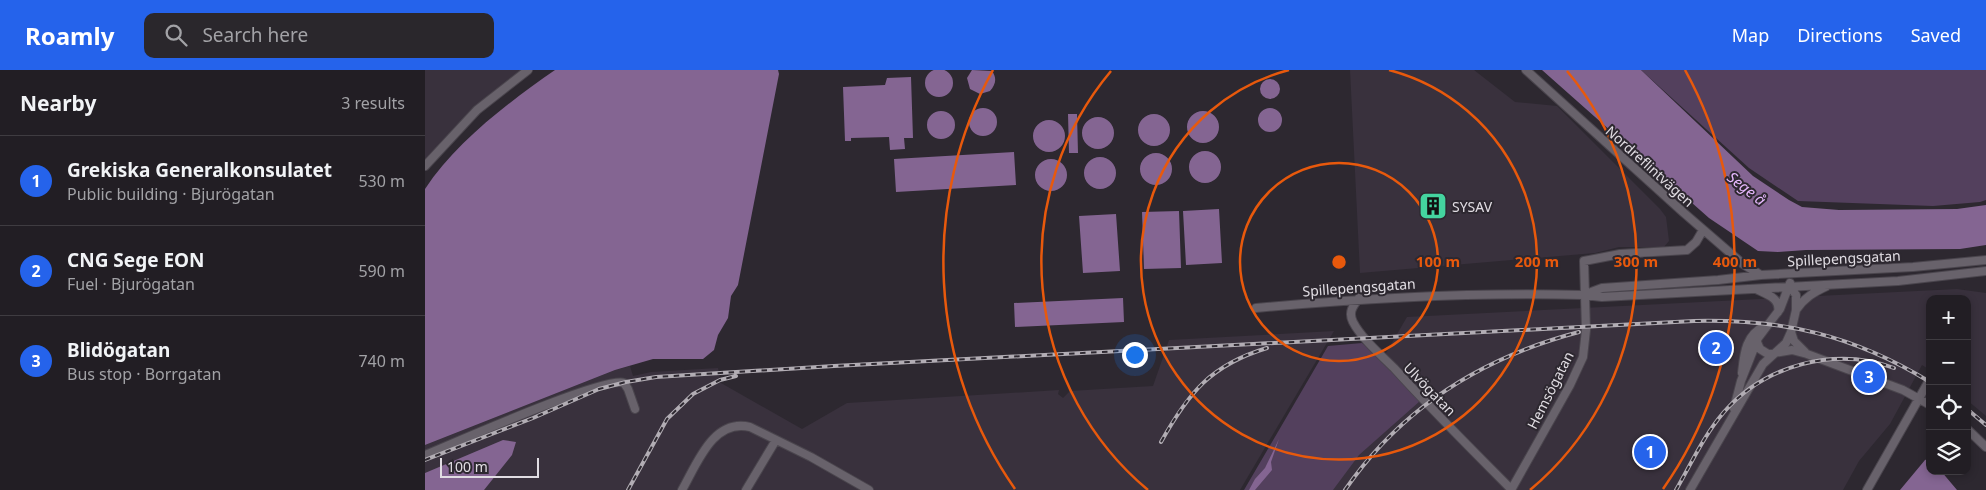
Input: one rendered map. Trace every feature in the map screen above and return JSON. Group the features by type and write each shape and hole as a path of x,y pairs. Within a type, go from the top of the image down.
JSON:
{"street":[{"path":"425,166 477,110 528,70"},
{"name":"Nordreflintvägen","path":"1526,70 1703,230 1752,272 1761,275"},
{"name":"Hemsögatan","path":"1511,490 1570,385 1583,358 1586,330 1584,261 1620,254 1687,250 1696,242 1703,230"},
{"name":"Spillepengsgatan","path":"1584,295 1602,288 1761,275 1913,267 1986,260"},
{"name":"Spillepengsgatan","path":"1256,308 1359,298 1472,294 1584,295 1602,297 1899,281 1986,271"},
{"path":"1741,381 1762,332 1778,313 1790,286 1790,274"},
{"path":"1796,310 1805,298 1833,284"},
{"path":"1690,490 1763,364 1786,343 1791,332 1796,310 1796,296 1790,286"},
{"path":"1754,288 1772,297 1777,303 1778,313"},
{"name":"Ulvögatan","path":"1359,298 1352,306 1351,314 1353,322 1365,338 1511,490"},
{"path":"1731,418 1741,381 1747,345 1755,332 1769,325"},
{"path":"1791,332 1798,346 1807,354"},
{"path":"1757,342 1764,352 1768,354 1792,350 1807,354 1926,402"},
{"path":"425,455 581,392 613,382 624,383 628,388 635,410"},
{"path":"1867,490 1927,385"},
{"path":"682,490 712,438 732,426 742,425 750,427 811,457 869,490"},
{"path":"1968,430 1986,447"},
{"path":"746,490 776,440"}],"shaded area":[{"path":"425,70 528,70 507,85 425,166"},
{"path":"1350,70 1474,70 1515,102 1557,106 1660,209 1666,217 1669,241 1664,247 1619,247 1595,253 1360,273"},
{"path":"1641,70 1986,70 1986,200 1933,206 1798,201 1749,168"},
{"path":"1957,289 1986,293 1986,416 1971,403 1971,295 1926,295 1926,368 1922,365 1890,424 1859,461 1843,490 1306,490 1407,317"},
{"path":"1334,331 1240,490 425,490 425,445 615,370 630,366 633,376 651,372 718,368 721,383 802,429 847,403 1059,390 1058,394 1063,398 1070,391 1153,386 1169,340"},
{"path":"1362,343 1381,358 1420,401 1359,455 1333,490 1244,490 1328,346"}],"water":[{"path":"939,69 949,73 953,83 949,93 939,97 929,93 925,83 929,73"},
{"path":"555,70 778,70 779,74 738,285 731,296 728,318 718,335 714,350 703,359 653,359 615,370 425,445 425,189 452,155 484,124"},
{"path":"972,70 992,71 995,81 990,91 980,94 970,89 967,78"},
{"name":"Sege å","path":"1542,70 1641,70 1753,176 1802,207 1839,210 1957,209 1986,205 1986,245 1960,249 1758,251 1709,218"},
{"path":"911,77 913,138 904,138 905,149 890,150 889,137 851,138 851,141 845,141 843,87 885,85 887,78"},
{"path":"1270,79 1277,82 1280,89 1277,96 1270,99 1263,96 1260,89 1263,82"},
{"path":"983,108 993,112 997,122 993,132 983,136 973,132 969,122 973,112"},
{"path":"1270,108 1278,112 1282,120 1278,128 1270,132 1262,128 1258,120 1262,112"},
{"path":"941,111 951,115 955,125 951,135 941,139 931,135 927,125 931,115"},
{"path":"1203,111 1214,116 1219,127 1214,138 1203,143 1192,138 1187,127 1192,116"},
{"path":"1068,114 1077,114 1078,153 1069,153"},
{"path":"1154,114 1165,119 1170,130 1165,141 1154,146 1143,141 1138,130 1143,119"},
{"path":"1098,117 1109,122 1114,133 1109,144 1098,149 1087,144 1082,133 1087,122"},
{"path":"1049,120 1060,125 1065,136 1060,147 1049,152 1038,147 1033,136 1038,125"},
{"path":"1205,151 1216,156 1221,167 1216,178 1205,183 1194,178 1189,167 1194,156"},
{"path":"1014,152 1016,185 896,192 894,159"},
{"path":"1156,153 1167,158 1172,169 1167,180 1156,185 1145,180 1140,169 1145,158"},
{"path":"1100,157 1111,162 1116,173 1111,184 1100,189 1089,184 1084,173 1089,162"},
{"path":"1051,159 1062,164 1067,175 1062,186 1051,191 1040,186 1035,175 1040,164"},
{"path":"1219,209 1222,263 1186,265 1183,211"},
{"path":"1179,211 1181,268 1144,269 1142,212"},
{"path":"1116,214 1120,271 1083,273 1079,216"},
{"path":"1123,298 1124,322 1015,327 1014,303"},
{"path":"1279,439 1271,462 1272,470 1255,490 1249,490 1255,479 1265,468"},
{"path":"503,440 516,442 512,455 484,490 425,490 425,473"},
{"path":"1925,460 1926,475 1944,475 1957,490 1900,490"}],"railway":[{"path":"425,460 533,418 599,389 626,382 656,377 834,366 1694,321 1727,321 1758,323 1817,333 1873,352 1926,380"},
{"path":"1345,490 1368,460 1392,434 1419,410 1448,389 1478,371 1510,356 1579,332"},
{"path":"1161,442 1181,409 1192,395 1216,372 1231,363 1267,348"},
{"path":"1676,490 1717,421 1741,396 1760,382 1802,364 1825,360 1848,359 1894,368"},
{"path":"628,490 667,419 693,394 720,380 736,376"},
{"path":"1971,412 1986,425"}],"place":[{"name":"SYSAV","path":"1433,206"},
{"name":"CNG Sege EON","path":"1716,348"},
{"name":"Blidögatan","path":"1869,377"},
{"name":"Grekiska Generalkonsulatet","path":"1650,452"}]}
